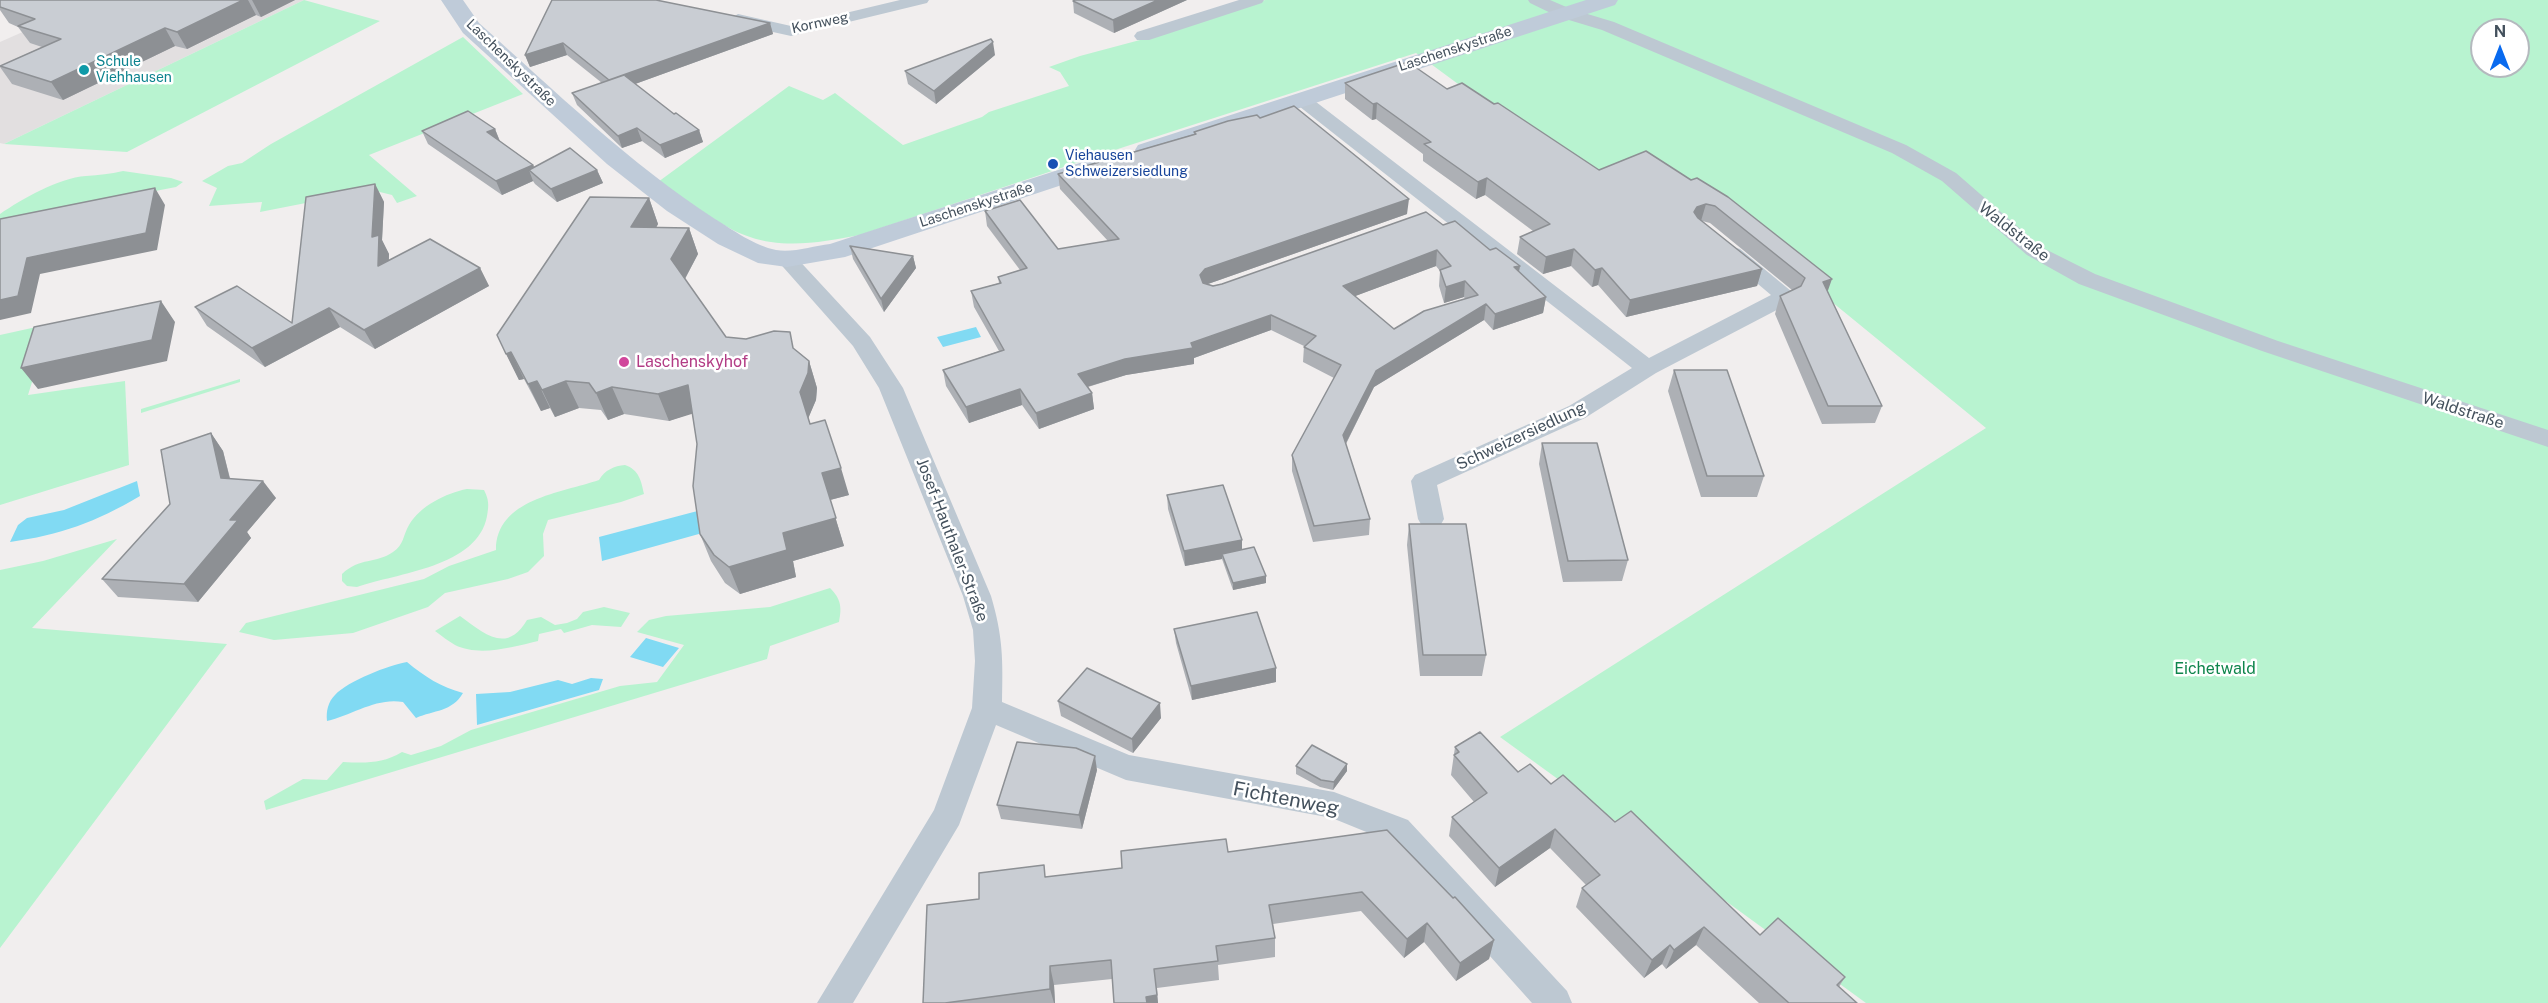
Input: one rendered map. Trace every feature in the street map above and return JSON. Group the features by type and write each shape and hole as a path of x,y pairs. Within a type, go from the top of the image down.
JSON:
{"street":[{"name":"Laschenskystraße","path":"452,0 471,28 564,114 624,165 676,205 727,238 768,257 787,259 835,251 1607,0"},
{"name":"Kornweg","path":"726,17 791,31 921,0"},
{"path":"1143,36 1256,0"},
{"name":"Waldstraße","path":"1536,0 1565,13 1608,26 1899,148 1949,177 2034,251 2087,279 2270,346 2548,439"},
{"path":"1301,99 1611,342 1648,368"},
{"path":"1422,219 1444,211"},
{"name":"Schweizersiedlung","path":"1431,519 1424,481 1577,412 1648,368 1786,296 1711,236"},
{"name":"Josef-Hauthaler-Straße","path":"787,259 862,342 891,388 977,596 987,630 989,661 987,708 948,815 834,1003"},
{"name":"Fichtenweg","path":"987,708 1126,767 1334,805 1397,830 1555,1003"}],"shaded area":[{"path":"95,0 304,0 4,144 0,143 0,42"}],"green space":[{"path":"304,0 380,21 127,152 4,144"},
{"name":"Eichetwald","path":"1265,0 2548,0 2548,1003 1866,1003 1500,737 1986,428 1656,158 1583,176 1416,53 860,235 833,240 777,243 750,237 715,220 658,182 789,86 823,100 835,93 903,145 982,117 989,112 1069,86 1060,72 1049,67 1080,56 1170,32"},
{"path":"463,37 523,94 369,155 417,196 397,203 392,195 372,190 260,212 262,202 209,206 217,188 202,181 228,166 242,163 271,144"},
{"path":"123,171 183,182 176,187 0,221 0,214 52,185 75,178"},
{"path":"50,324 28,395 125,381 129,465 0,505 0,335"},
{"path":"240,379 240,382 141,413 141,409"},
{"path":"625,465 636,473 644,494 548,520 543,534 544,556 528,572 508,579 445,593 428,607 353,633 274,640 239,632 246,623 424,579 449,566 496,550 499,533 507,519 519,509 550,494 599,480 610,469"},
{"path":"467,489 484,490 488,506 487,516 480,533 469,547 434,565 357,587 347,586 342,581 342,574 355,565 387,556 397,549 409,525 427,506 442,497"},
{"path":"117,539 32,628 227,644 0,948 0,570 43,561"},
{"path":"830,588 840,604 839,622 770,646 767,659 266,810 264,801 303,779 327,780 343,762 380,761 402,752 411,755 441,746 471,730 620,686 657,682 684,645 637,632 649,620 666,616 770,607"},
{"path":"604,607 630,613 621,627 592,625 564,633 561,629 539,634 538,641 496,650 464,649 435,631 460,616 486,634 503,639 519,631 527,620 541,617 555,625 567,623 577,619 583,612"}],"water":[{"path":"976,327 981,337 943,347 937,337"},
{"path":"137,481 140,496 108,513 62,531 10,542 18,525 27,518 64,510"},
{"path":"705,509 706,532 602,561 599,537"},
{"path":"646,638 679,648 663,667 630,657"},
{"path":"407,662 434,681 463,693 454,704 416,718 403,702 393,701 374,704 327,721 329,704 349,684 390,666"},
{"path":"591,678 603,679 599,690 477,725 476,694 510,692 558,680 572,684"}],"building":[{"path":"0,0 243,0 177,32 165,28 51,82 0,66 61,39 18,26 35,19 0,7"},
{"path":"552,0 656,0 770,23 609,80 563,43 525,55"},
{"path":"1158,0 1113,20 1073,1"},
{"path":"991,39 993,42 934,91 905,71"},
{"path":"1408,62 1447,89 1462,83 1494,104 1498,103 1599,170 1646,151 1691,180 1697,178 1728,197 1832,279 1823,282 1882,406 1828,406 1780,296 1801,286 1805,278 1715,206 1706,204 1697,207 1694,212 1698,218 1762,269 1630,300 1602,268 1595,270 1574,249 1546,257 1520,237 1550,224 1487,178 1478,182 1424,144 1431,142 1345,83"},
{"path":"624,75 674,114 676,113 699,130 660,145 637,128 618,136 572,93"},
{"path":"1294,106 1409,199 1205,269 1200,275 1203,283 1213,286 1222,284 1426,212 1443,225 1455,221 1490,250 1496,248 1520,266 1514,267 1546,297 1495,314 1486,304 1376,371 1343,435 1370,519 1314,526 1292,455 1341,365 1304,347 1316,336 1271,315 1191,343 1193,348 1125,359 1078,374 1092,393 1036,413 1020,389 966,407 943,370 1004,350 971,291 1001,283 998,277 1027,268 985,211 1020,200 1058,249 1119,239 1058,174 1196,134 1194,132 1228,121 1257,115 1260,118","holes":["1437,250 1451,266 1440,270 1446,287 1465,281 1478,295 1424,311 1394,329 1343,286"]},
{"path":"468,111 495,129 487,132 533,165 496,181 422,131"},
{"path":"570,148 597,170 551,189 529,170"},
{"path":"375,184 372,237 379,235 378,266 430,239 480,268 364,330 329,308 252,348 195,307 237,286 292,323 306,197"},
{"path":"155,188 146,233 27,258 18,296 0,300 0,219"},
{"path":"590,197 649,198 631,227 689,228 671,259 726,337 746,339 774,331 790,332 793,348 809,361 808,373 800,392 810,424 825,420 841,468 822,473 836,518 783,533 787,550 729,567 714,555 700,534 693,486 697,444 688,385 658,394 612,387 596,393 589,383 566,381 542,390 537,381 528,384 511,352 506,354 497,335"},
{"path":"850,246 913,256 881,299"},
{"path":"161,301 152,340 21,368 34,327"},
{"path":"1674,370 1727,370 1764,476 1707,476"},
{"path":"211,433 221,478 263,481 230,520 238,520 184,584 102,579 170,504 161,450"},
{"path":"1542,443 1597,443 1628,560 1568,561"},
{"path":"1223,485 1242,540 1184,551 1167,495"},
{"path":"1409,524 1466,524 1486,655 1423,655"},
{"path":"1254,547 1266,576 1233,583 1222,554"},
{"path":"1257,612 1276,668 1191,686 1174,629"},
{"path":"1087,668 1160,703 1132,739 1058,701"},
{"path":"1480,732 1518,772 1530,764 1551,784 1563,775 1615,822 1631,811 1760,935 1778,918 1845,977 1837,985 1857,1003 1789,1003 1704,927 1674,950 1670,945 1652,960 1582,888 1600,875 1555,829 1499,868 1452,817 1487,793 1454,755 1459,752 1455,747"},
{"path":"1017,742 1076,748 1095,756 1079,815 997,805"},
{"path":"1312,745 1347,764 1334,782 1321,780 1296,766"},
{"path":"1387,830 1453,898 1455,897 1494,940 1460,963 1427,923 1407,939 1362,892 1269,905 1275,938 1216,946 1218,961 1154,969 1157,995 1146,997 1147,1003 1114,1003 1111,960 1050,966 1050,989 945,1003 923,1003 927,905 979,899 979,873 1044,865 1045,877 1122,868 1121,851 1226,839 1228,852"}],"place":[{"name":"Schule Viehhausen","path":"84,70"},
{"name":"Viehausen Schweizersiedlung","path":"1053,164"},
{"name":"Laschenskyhof","path":"624,362"}]}
